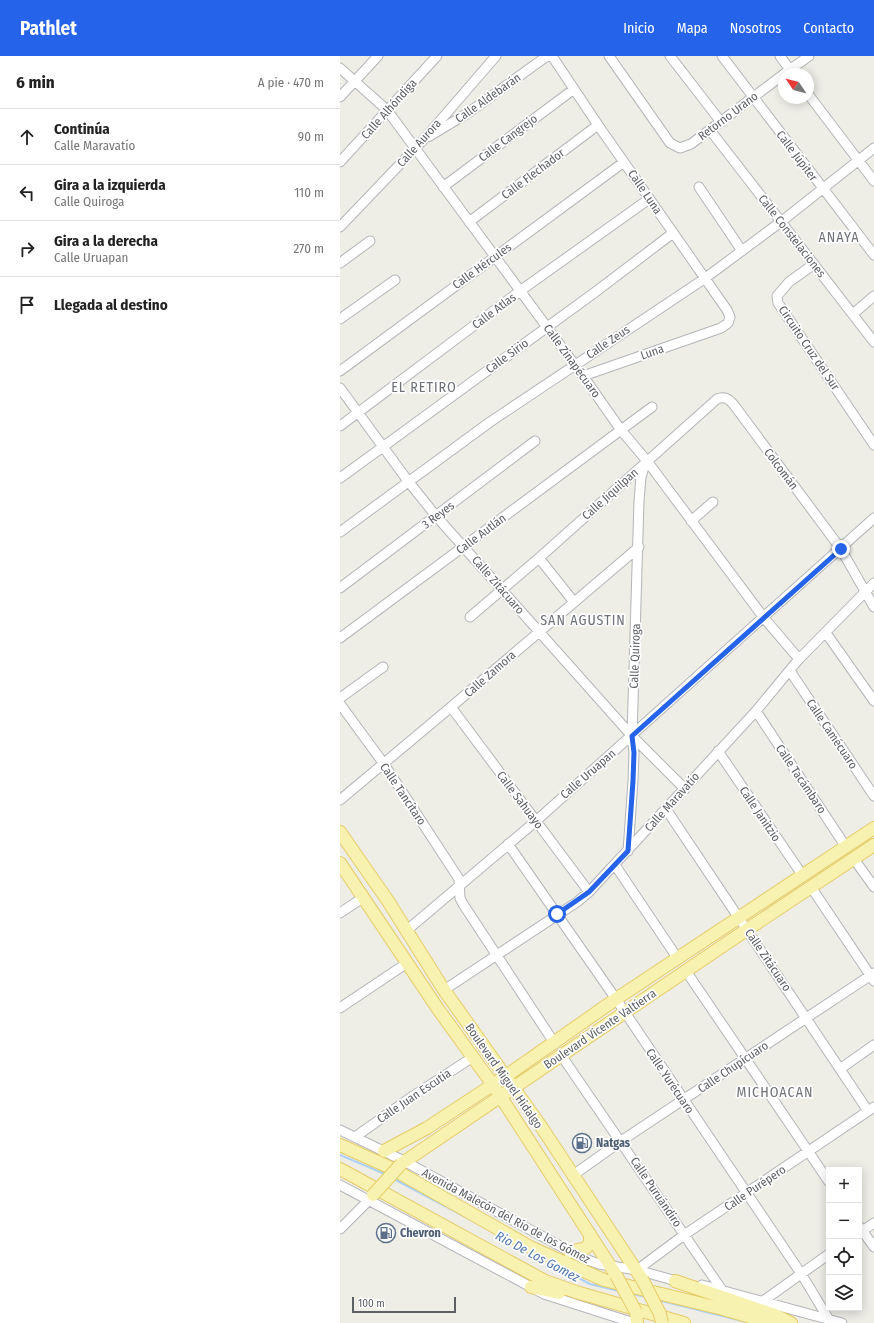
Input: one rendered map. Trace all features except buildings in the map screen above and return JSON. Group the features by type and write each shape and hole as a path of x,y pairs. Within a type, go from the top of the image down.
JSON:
{"main road":[{"name":"Boulevard Vicente Valtierra","path":"384,1151 409,1139 525,1064 616,999 874,828"},
{"name":"Boulevard Miguel Hidalgo","path":"340,832 444,990 506,1076 572,1176 640,1274 660,1314 662,1323"},
{"name":"Boulevard Vicente Valtierra","path":"371,1198 402,1163 417,1152 874,845"},
{"name":"Boulevard Miguel Hidalgo","path":"340,863 366,900 406,963 493,1085 590,1234 614,1271 634,1316"},
{"path":"366,900 396,931 406,931"},
{"path":"491,1057 507,1063 525,1064"},
{"path":"477,1095 481,1068"},
{"path":"523,1102 531,1080 540,1070"},
{"path":"409,1139 410,1148 417,1152"},
{"name":"Avenida Malecón del Río de los Gómez","path":"340,1145 391,1168 532,1248 604,1280 723,1309 771,1323"},
{"path":"340,1169 545,1281 634,1316 684,1323"},
{"path":"570,1252 586,1248 590,1243 590,1234"},
{"path":"675,1281 764,1311 791,1323"},
{"path":"531,1287 619,1308 634,1316"}],"street":[{"path":"340,97 378,56"},
{"name":"Calle Alhóndiga","path":"340,162 437,56"},
{"name":"Calle Aurora","path":"340,227 426,137 496,56"},
{"name":"Calle Aldebarán","path":"426,137 468,114 548,56"},
{"name":"Calle Luna","path":"552,56 729,314 729,320 721,328"},
{"name":"Retorno Urano","path":"609,56 670,143 677,147 685,147 778,80"},
{"path":"670,56 721,122"},
{"name":"Calle Júpiter","path":"722,56 822,190 874,255"},
{"path":"780,56 786,68"},
{"name":"Retorno Urano","path":"794,68 810,56"},
{"name":"Calle Zinapécuaro","path":"340,68 387,110 575,364 621,430 647,461 764,618 799,659"},
{"name":"Calle Cangrejo","path":"443,187 574,89"},
{"path":"814,102 874,181"},
{"name":"Calle Flechador","path":"469,222 598,125"},
{"name":"Calle Constelaciones","path":"710,130 782,221 874,342"},
{"name":"Calle Zeus","path":"340,532 408,481 575,364 704,279 782,221 874,148"},
{"name":"Calle Hércules","path":"340,371 494,256 624,162"},
{"path":"699,187 742,251"},
{"name":"Calle Atlas","path":"340,426 520,291 649,199"},
{"name":"Calle Sirio","path":"340,478 547,327 673,232"},
{"path":"340,263 370,241"},
{"name":"Circuito Cruz del Sur","path":"814,264 781,290 777,296 778,303 870,430 874,445"},
{"path":"340,319 395,280"},
{"path":"853,314 874,296"},
{"name":"Luna","path":"583,376 721,328"},
{"name":"Calle Zitácuaro","path":"340,388 408,481 436,516 632,736 685,789"},
{"name":"Colcomán","path":"717,399 727,398 734,405 841,549"},
{"name":"Calle Jiquilpan","path":"470,617 539,558 717,399"},
{"name":"Calle Autlán","path":"340,638 465,547 652,407"},
{"name":"3 Reyes","path":"340,588 535,441"},
{"name":"Calle Quiroga","path":"628,851 634,753 632,736 640,486 642,472 647,461"},
{"path":"691,521 713,502"},
{"name":"Calle Uruapan","path":"406,931 536,821 874,518"},
{"name":"Calle Zamora","path":"340,800 451,708 538,631 639,547"},
{"path":"841,549 874,607"},
{"path":"539,558 574,602"},
{"name":"Calle Maravatío","path":"444,990 589,892 756,711 799,659 865,593 874,582"},
{"path":"826,633 874,701"},
{"path":"340,698 382,667"},
{"name":"Calle Camécuaro","path":"790,671 874,796"},
{"name":"Calle Tancítaro","path":"340,704 384,764 459,879 460,886"},
{"name":"Calle Sahuayo","path":"451,708 589,892"},
{"name":"Calle Tacámbaro","path":"756,711 846,847"},
{"name":"Calle Janitzio","path":"718,751 803,876"},
{"name":"Calle Zitácuaro","path":"666,809 840,1069 871,1109"},
{"name":"Calle Yurécuaro","path":"508,844 616,999 802,1275 831,1321"},
{"path":"854,859 874,887"},
{"path":"615,865 678,959"},
{"path":"460,886 460,898 554,1044"},
{"path":"811,887 873,976"},
{"path":"340,913 366,900"},
{"path":"340,1008 406,963"},
{"path":"686,971 826,1178"},
{"name":"Calle Chupícuaro","path":"572,1176 621,1141 873,976"},
{"path":"840,1069 874,1045"},
{"name":"Calle Puruándiro","path":"561,1055 722,1290"},
{"name":"Calle Juan Escutia","path":"355,1137 413,1096 473,1057"},
{"name":"Calle Purépero","path":"640,1274 684,1235 747,1194 871,1109"},
{"name":"Avenida Malecón del Río de los Gómez","path":"340,1130 384,1151 402,1163 570,1252 614,1271 689,1282 842,1323"},
{"path":"340,1185 371,1198 531,1287"},
{"name":"Boulevard Vicente Valtierra","path":"340,1229 371,1198"},
{"path":"862,1229 874,1224"},
{"path":"862,1232 874,1247"},
{"path":"763,1301 802,1275 826,1256"}],"waterway":[{"name":"Rio De Los Gomez","path":"340,1155 385,1174"},
{"name":"Rio De Los Gomez","path":"394,1179 477,1223"},
{"name":"Rio De Los Gomez","path":"547,1261 590,1284 619,1291"},
{"name":"Rio De Los Gomez","path":"633,1294 646,1297"},
{"name":"Rio De Los Gomez","path":"658,1300 750,1323"}],"place":[{"name":"Natgas","path":"582,1143"},
{"name":"Chevron","path":"386,1233"}],"district":[{"name":"ANAYA","path":"839,237"},
{"name":"EL RETIRO","path":"424,387"},
{"name":"SAN AGUSTIN","path":"583,620"},
{"name":"MICHOACAN","path":"775,1092"}],"route":[{"path":"557,914 577,902 589,892 628,851 634,753 632,736 841,549"}]}
